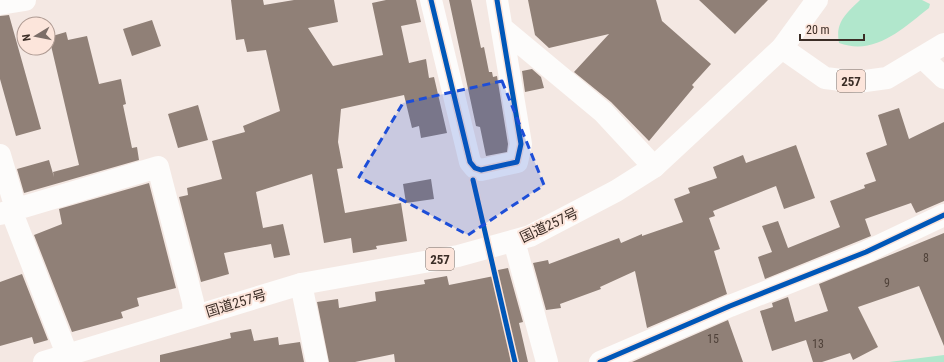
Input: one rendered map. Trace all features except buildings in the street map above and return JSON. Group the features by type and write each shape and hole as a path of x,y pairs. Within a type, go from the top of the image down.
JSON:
{"main road":[{"path":"0,4 25,0"},
{"path":"431,0 470,162 475,168 481,170 517,162 520,144 498,0"},
{"name":"国道257号","path":"44,362 69,358 194,315 301,284 458,256 530,236 616,191 654,167 782,48 817,0"},
{"path":"502,28 603,112 654,167"},
{"name":"257","path":"782,48 825,78 858,82 887,78 923,58 944,44"},
{"path":"923,58 944,78"},
{"path":"0,156 9,211 69,358"},
{"path":"9,211 158,167 193,302 194,315"},
{"path":"600,362 730,306 866,252 944,215"},
{"path":"514,241 547,362"},
{"path":"301,284 317,362"}],"highlighted area":[{"path":"502,81 544,185 468,235 359,177 403,103"}],"green space":[{"path":"860,0 922,0 930,4 929,8 898,32 876,43 864,46 852,46 839,43 838,36 840,24 846,14"},
{"path":"944,355 944,362 889,362"}],"cycle path":[{"path":"431,0 470,162 475,168 481,170 517,162 521,144 497,0"},
{"path":"473,180 515,362"},
{"path":"600,362 730,306 866,252 944,215"}]}
